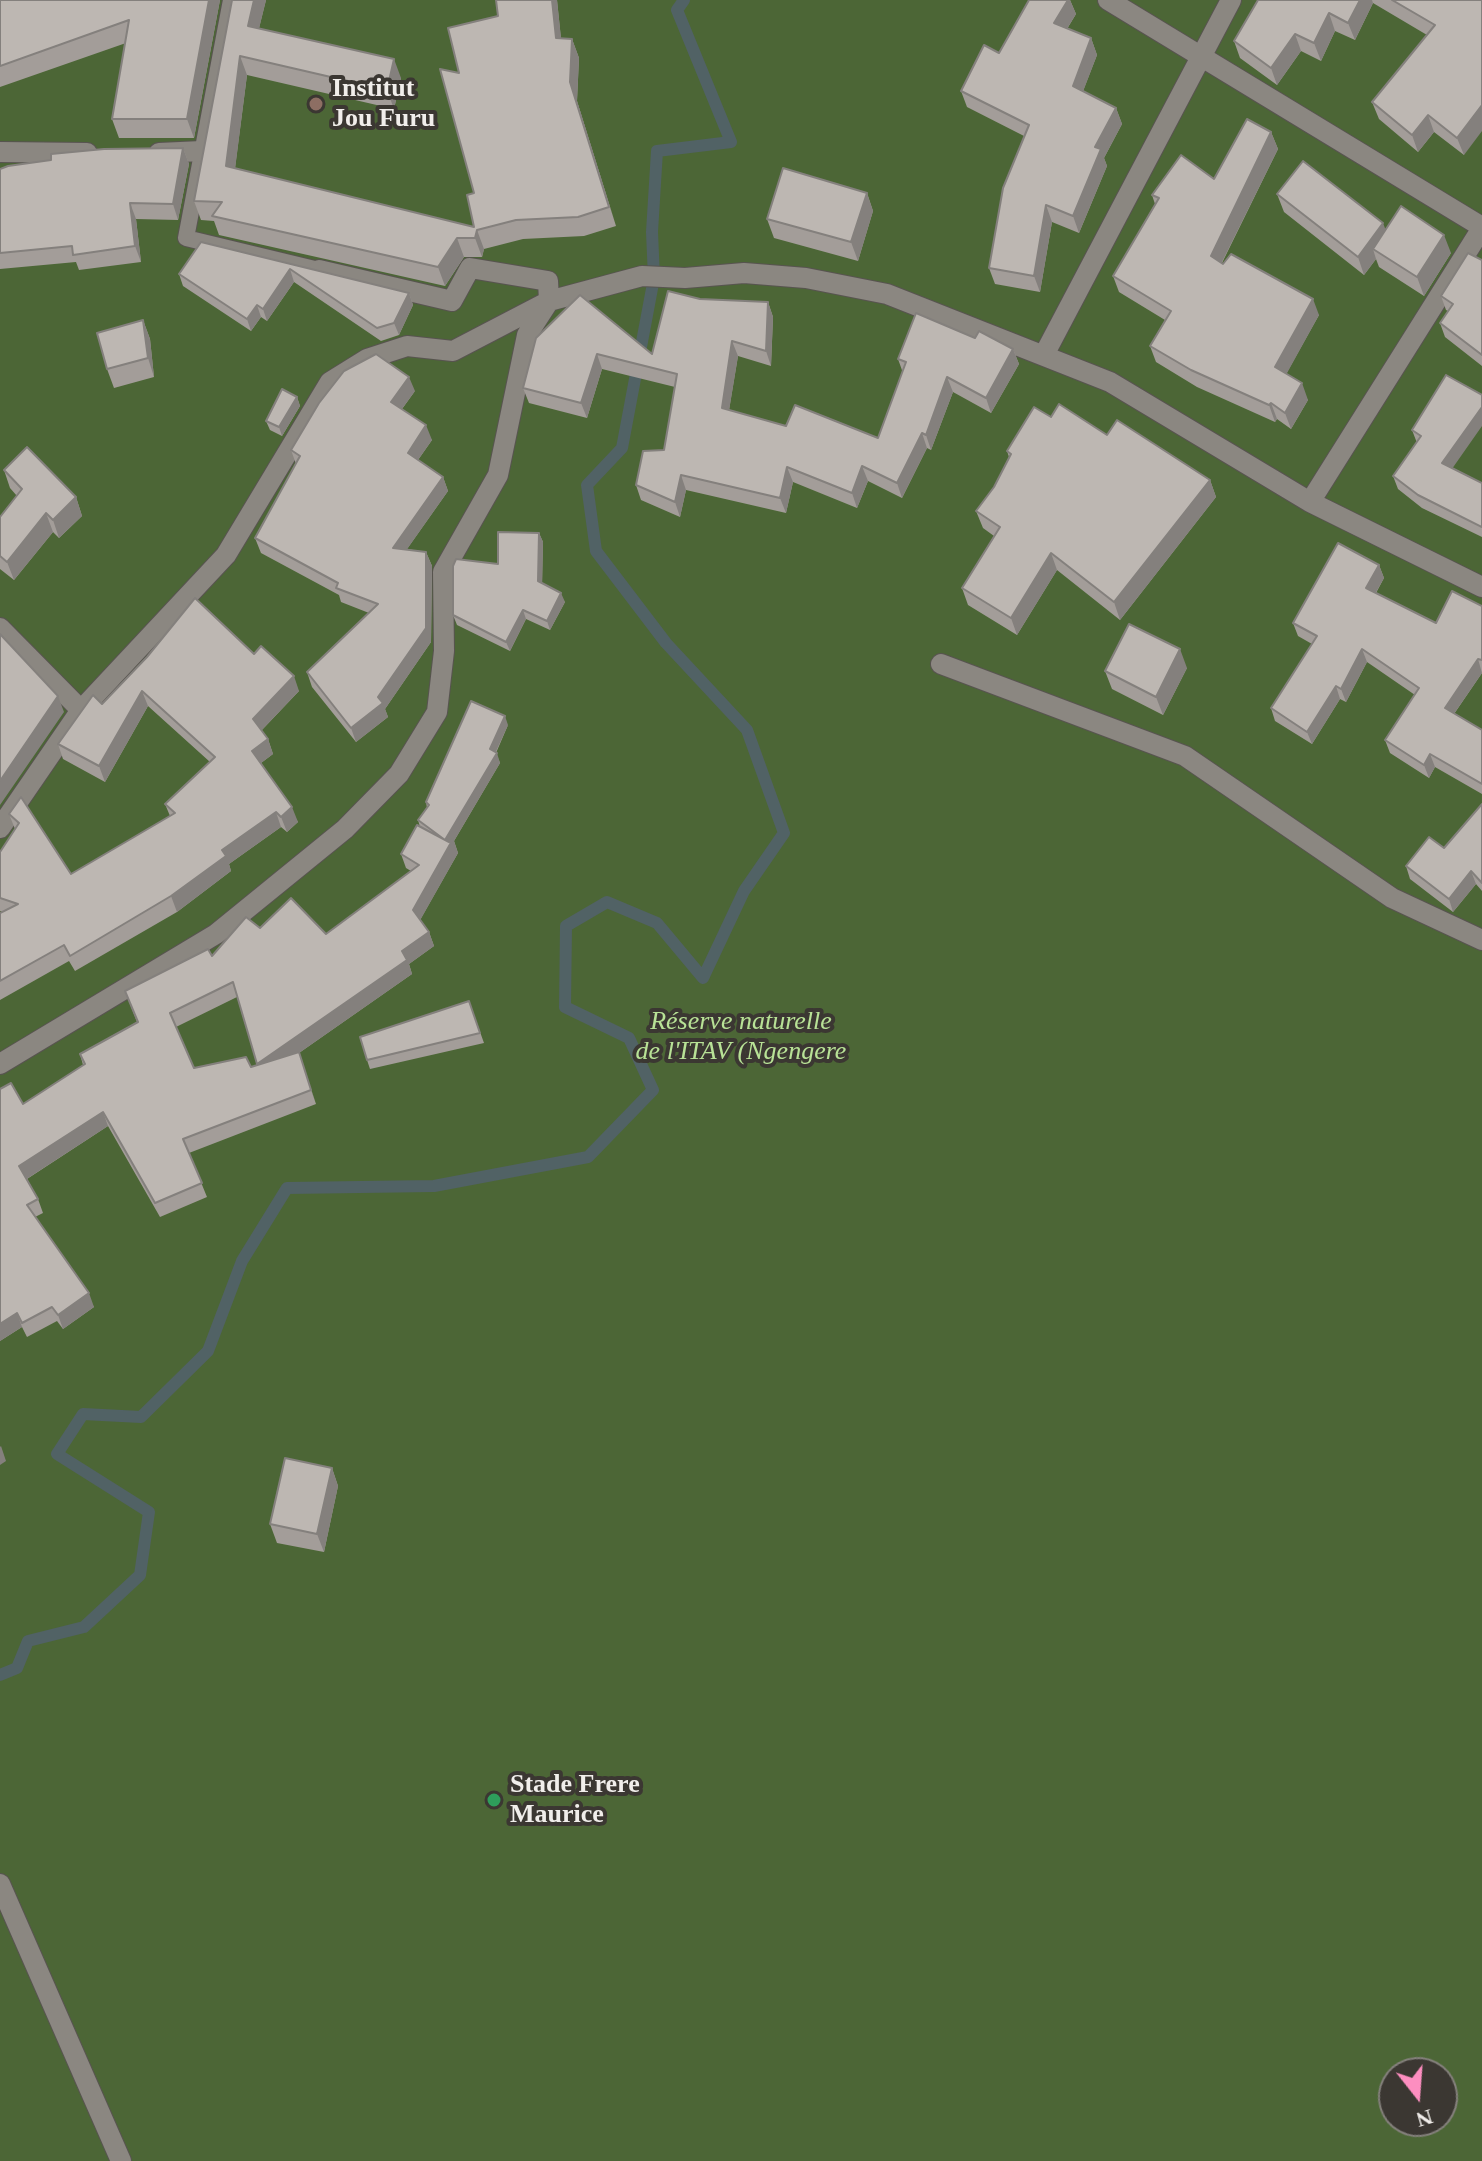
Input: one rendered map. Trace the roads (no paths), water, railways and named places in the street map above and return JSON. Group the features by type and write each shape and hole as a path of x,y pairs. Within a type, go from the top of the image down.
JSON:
{"street":[{"path":"1108,0 1482,228 1310,502"},
{"path":"1045,353 1231,0"},
{"path":"136,153 202,151"},
{"path":"0,152 106,153"},
{"path":"0,1064 216,934 345,829 399,774 437,712 444,651 443,572 498,475 527,335 549,301 548,281 470,268 452,301 319,270"},
{"path":"0,828 81,710 226,555 330,382 367,359 407,346 453,351 549,301 642,276 685,278 744,273 806,278 887,294 1045,353 1110,382 1310,502 1482,587"},
{"path":"0,628 81,710"},
{"path":"941,664 1185,756 1392,898 1482,940"},
{"path":"0,1884 121,2161"}],"lane":[{"path":"231,0 186,238 319,270"}],"waterway":[{"path":"0,1675 17,1668 28,1641 84,1627 140,1575 149,1512 57,1454 83,1414 141,1417 208,1351 242,1261 287,1188 434,1186 588,1157 653,1090 629,1038 565,1007 566,926 607,902 657,923 703,978 744,891 784,833 747,730 666,643 596,551 587,485 622,448 654,278 652,232 657,151 731,142 677,10 684,0"}],"place":[{"name":"Institut Jou Furu","path":"316,104"},
{"name":"Stade Frere Maurice","path":"494,1800"}],"park label":[{"name":"Réserve naturelle de l'ITAV (Ngengere","path":"741,1037"}]}
